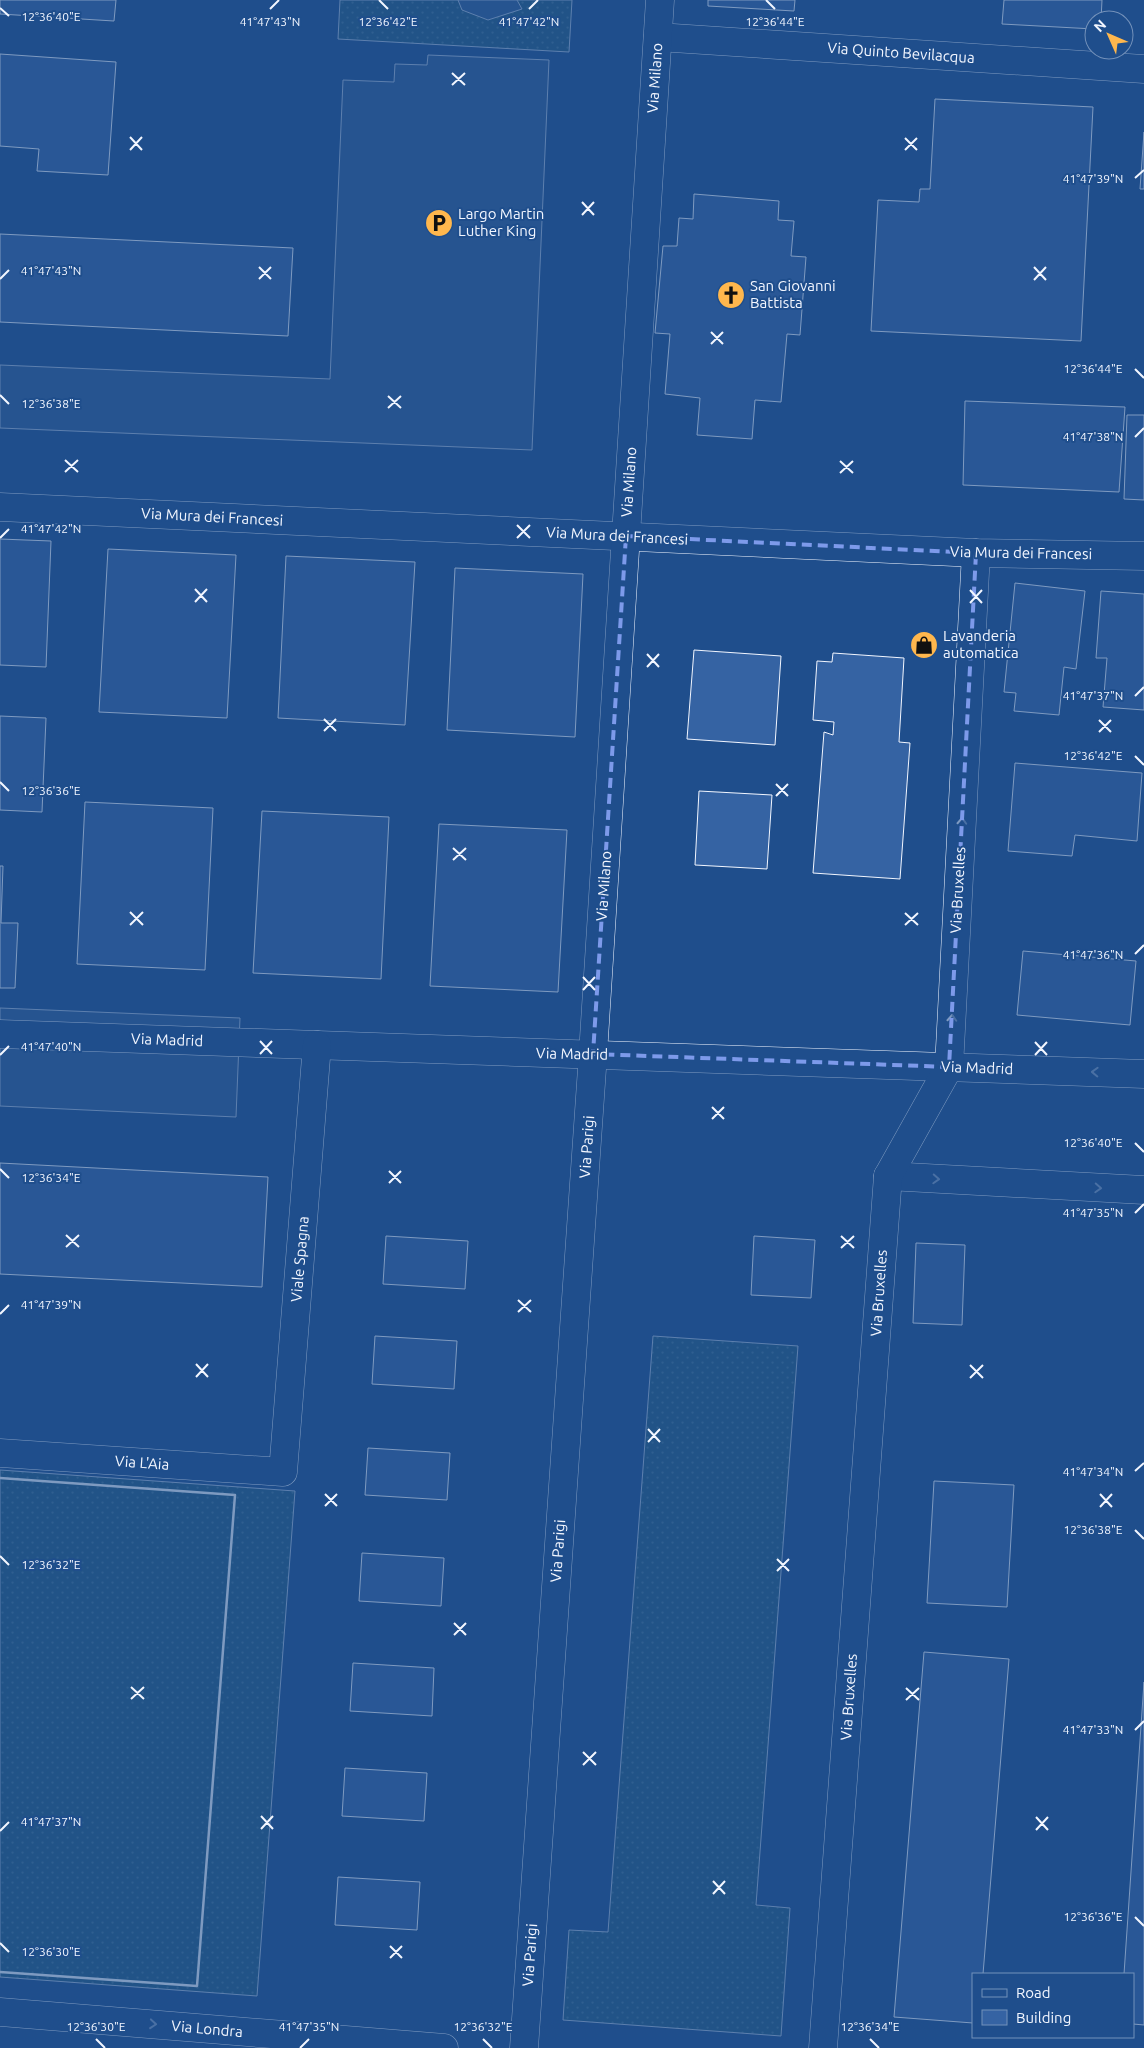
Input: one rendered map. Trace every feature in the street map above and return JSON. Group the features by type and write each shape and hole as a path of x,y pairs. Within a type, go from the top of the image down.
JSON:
{"street":[{"name":"Via Milano","path":"593,1054 660,0"},
{"name":"Via Quinto Bevilacqua","path":"658,37 1144,69"},
{"name":"Via Mura dei Francesi","path":"0,507 976,553 1144,556"},
{"name":"Via Bruxelles","path":"823,2048 888,1176 949,1067 976,553"},
{"name":"Via Madrid","path":"0,1034 1144,1074"},
{"name":"Viale Spagna","path":"283,1472 317,1045"},
{"name":"Via Parigi","path":"524,2048 593,1054"},
{"path":"888,1176 1144,1190"},
{"name":"Via L'Aia","path":"0,1453 283,1472"},
{"name":"Via Londra","path":"0,2012 444,2048"}],"highlighted area":[{"path":"626,536 976,553 949,1067 593,1054"}],"shaded area":[{"path":"340,0 572,0 569,52 338,39"},
{"path":"458,0 517,0 522,9 488,20 462,10"},
{"name":"Largo Martin Luther King","path":"428,55 549,60 532,450 0,428 0,365 330,379 343,80 394,82 395,64 427,65"},
{"path":"0,1008 240,1018 236,1117 0,1106"},
{"path":"653,1336 798,1346 756,1905 790,1908 781,2036 563,2020 569,1930 608,1932"},
{"path":"0,1470 295,1491 257,1996 0,1977"}],"building":[{"path":"0,0 116,0 114,21 0,14"},
{"path":"708,0 795,0 794,11 708,6"},
{"path":"1004,0 1102,0 1102,10 1084,10 1084,28 1002,24"},
{"path":"0,54 116,62 108,175 37,171 39,149 0,146"},
{"path":"935,99 1093,107 1081,341 871,331 878,200 919,202 920,189 930,189"},
{"path":"1144,132 1144,189 1140,189"},
{"name":"San Giovanni Battista","path":"694,194 779,201 778,220 794,221 791,256 806,257 800,335 787,334 781,402 755,400 752,439 697,435 700,398 665,394 670,334 655,333 663,246 677,246 679,218 693,219"},
{"path":"0,234 293,248 288,336 0,322"},
{"path":"965,401 1125,407 1119,492 963,485"},
{"path":"1127,415 1144,415 1144,500 1124,499"},
{"path":"0,539 51,541 46,667 0,665"},
{"path":"108,549 236,555 227,718 99,712"},
{"path":"286,556 415,562 405,725 278,718"},
{"path":"455,568 583,574 575,737 447,730"},
{"path":"1015,583 1085,591 1076,669 1064,667 1059,715 1014,711 1016,693 1004,692"},
{"path":"1101,591 1144,594 1144,710 1103,707 1107,658 1096,658"},
{"path":"694,650 781,656 775,745 687,739"},
{"path":"833,653 904,658 899,742 910,743 900,879 813,873 824,732 833,735 834,722 813,720 817,661 832,662"},
{"path":"0,716 46,718 42,812 0,810"},
{"path":"1015,763 1142,773 1137,841 1075,835 1072,856 1008,851"},
{"path":"699,791 772,795 767,869 695,865"},
{"path":"85,802 213,808 205,970 77,964"},
{"path":"262,811 389,817 381,979 253,973"},
{"path":"439,824 567,830 558,992 430,986"},
{"path":"0,866 3,866 1,923 18,923 15,988 0,988"},
{"path":"1023,951 1136,961 1130,1025 1017,1015"},
{"path":"0,1163 268,1177 262,1287 0,1274"},
{"path":"386,1236 468,1241 465,1289 383,1284"},
{"path":"754,1236 815,1240 811,1298 751,1295"},
{"path":"916,1243 965,1245 962,1325 913,1323"},
{"path":"375,1336 457,1341 454,1389 372,1384"},
{"path":"368,1448 450,1453 447,1500 365,1495"},
{"path":"934,1481 1014,1485 1007,1607 927,1603"},
{"path":"362,1553 444,1558 441,1606 359,1601"},
{"path":"924,1652 1009,1659 983,1973 972,1973 972,2023 894,2017"},
{"path":"353,1663 434,1668 432,1716 350,1711"},
{"path":"1144,1682 1144,2025 1134,2024 1134,1973 1124,1973"},
{"path":"345,1768 427,1773 424,1821 342,1816"},
{"path":"338,1877 420,1882 417,1930 335,1925"}],"wall":[{"path":"0,1478 235,1495 197,1986 0,1972"}],"place":[{"name":"Largo Martin Luther King","path":"439,223"},
{"name":"San Giovanni Battista","path":"731,295"},
{"name":"Lavanderia automatica","path":"924,645"}]}
